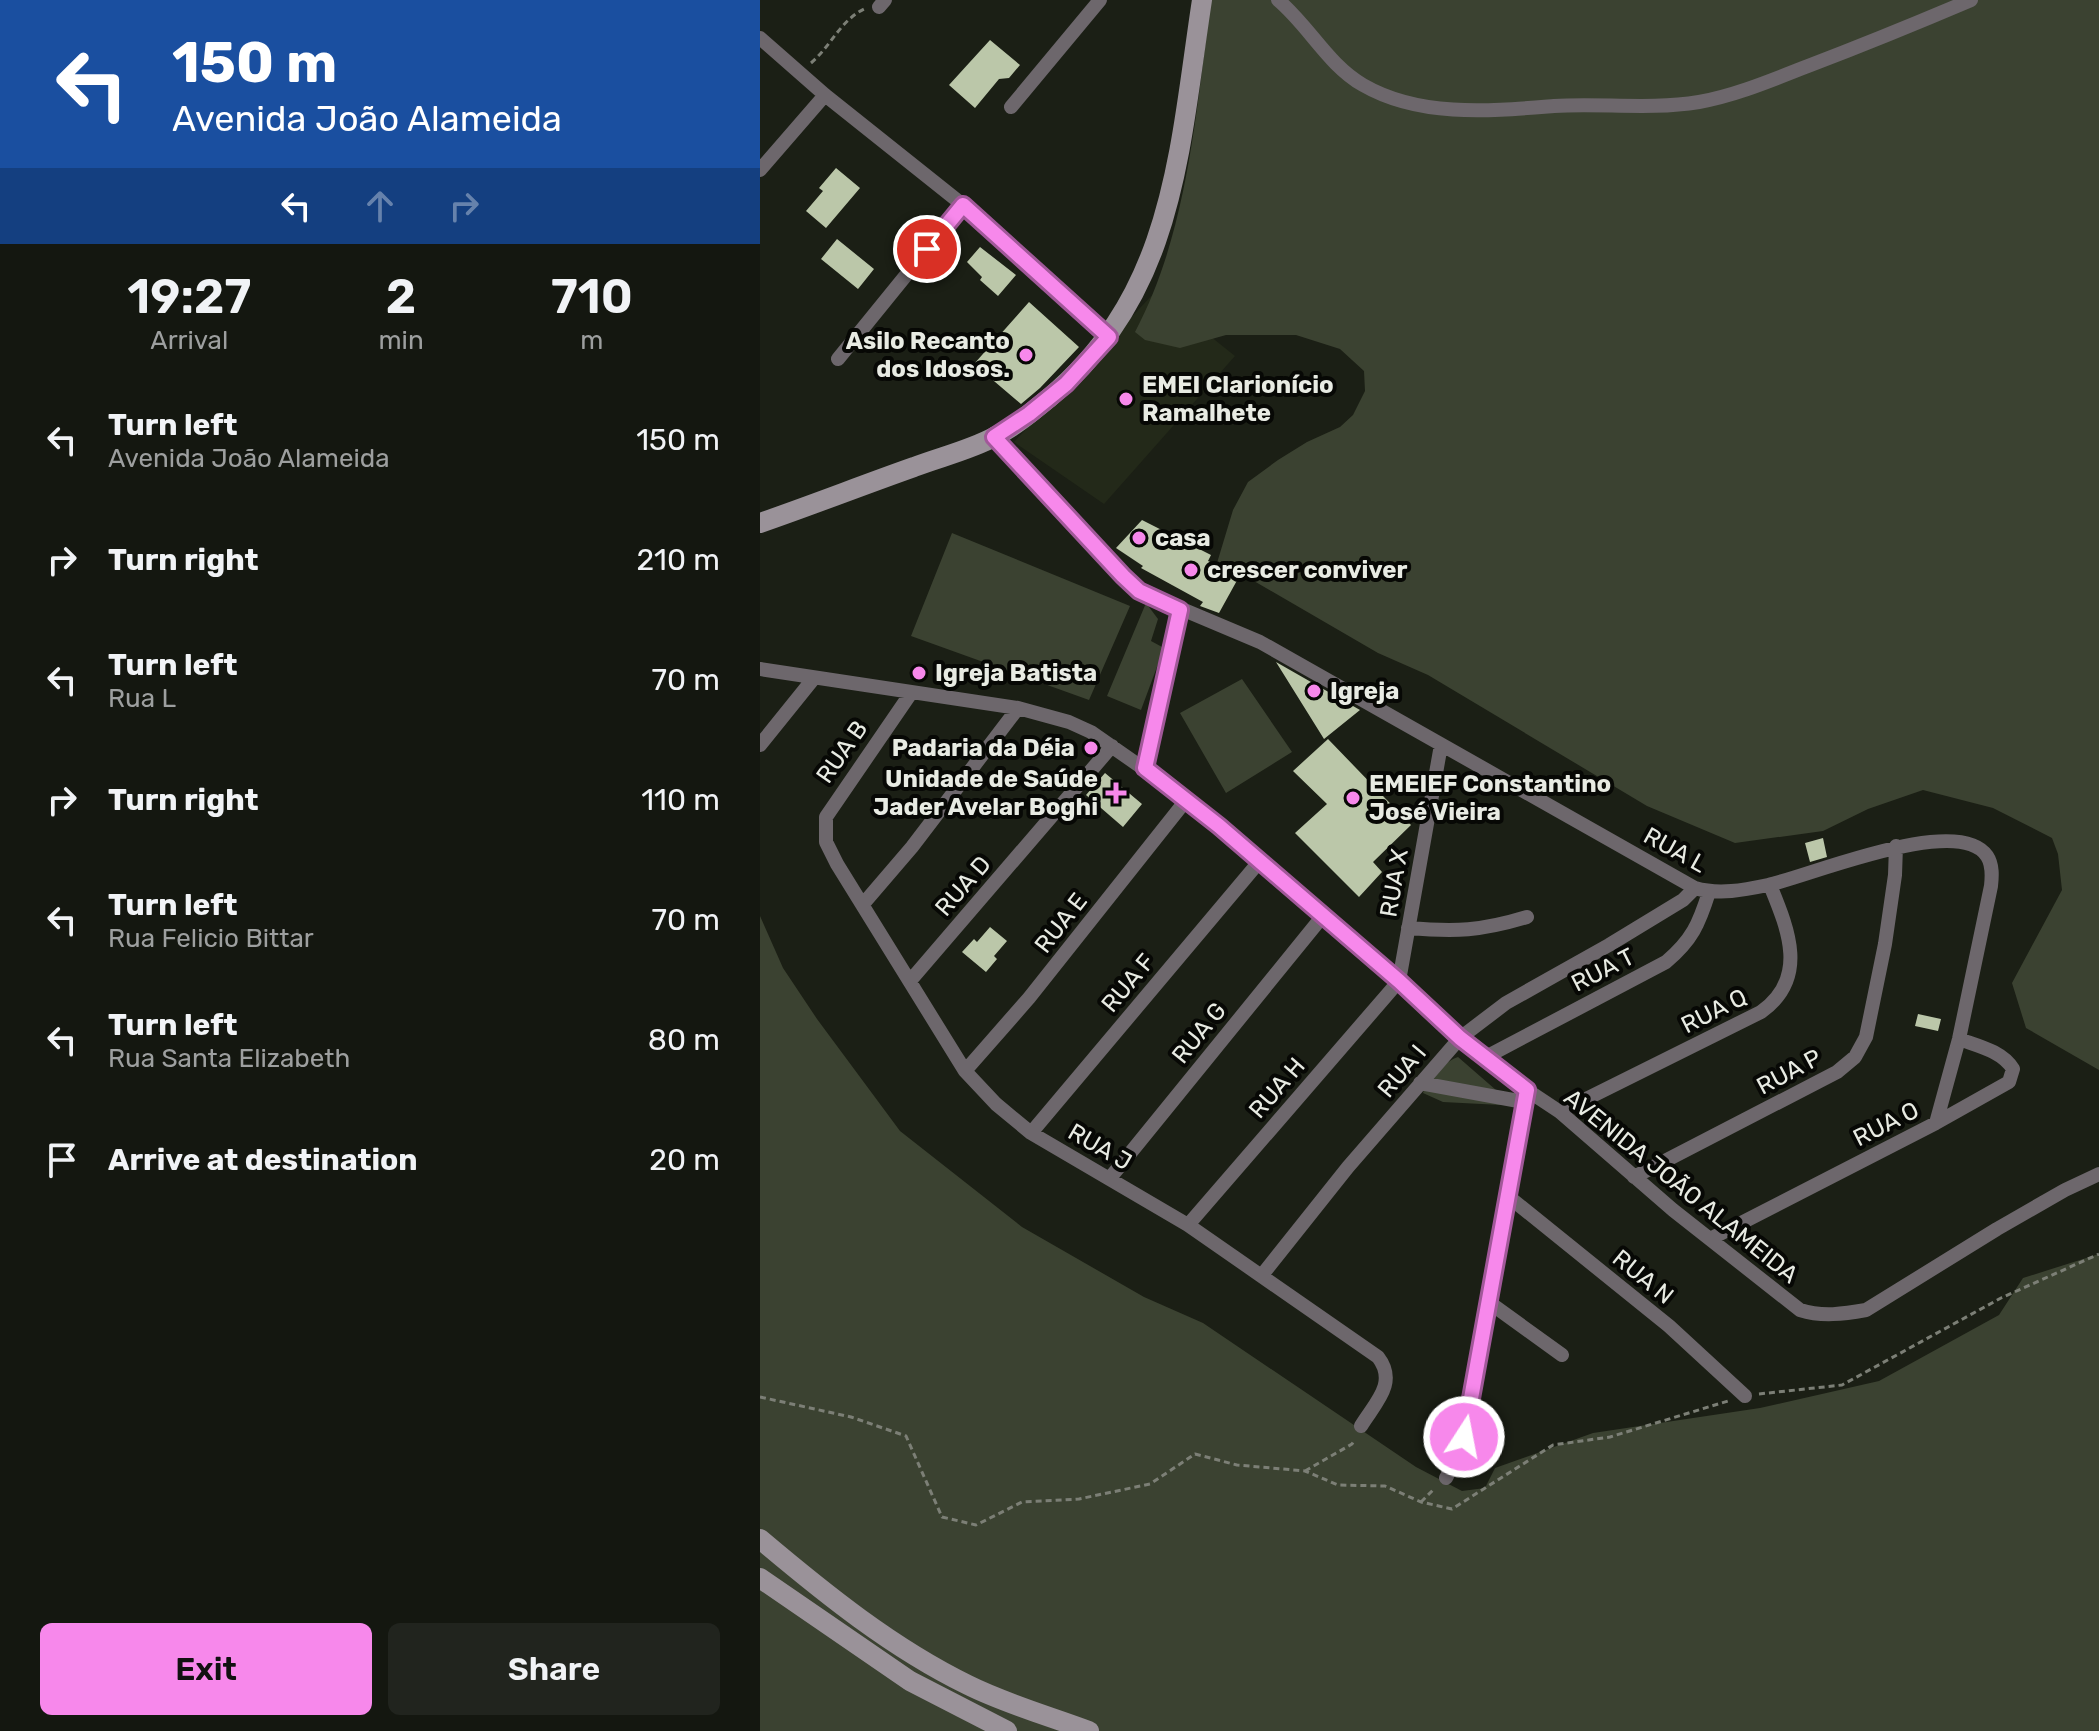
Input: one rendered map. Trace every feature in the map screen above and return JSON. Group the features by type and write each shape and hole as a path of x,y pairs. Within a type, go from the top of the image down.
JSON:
{"street":[{"path":"1011,107 1100,0"},
{"path":"760,523 994,437 1066,384 1109,337 1141,281 1161,230 1175,179 1202,0"},
{"path":"1278,0 1348,76 1367,87 1425,106 1450,110 1497,110 1584,104 1657,107 1739,93 1971,0"},
{"path":"760,38 825,95 963,205 1109,337"},
{"path":"760,170 825,95"},
{"path":"838,359 963,205"},
{"name":"RUA L","path":"994,437 1139,591 1260,642 1702,890 1770,885 1896,846 1944,842 1979,849 1989,858 1991,886 1959,1039 1936,1123"},
{"path":"1145,768 1180,610"},
{"name":"AVENIDA JOÃO ALAMEIDA","path":"760,669 1018,708 1069,722 1112,746 1187,799 1399,981 1460,1038 1486,1057 1525,1096 1560,1112 1634,1177 1800,1310 1846,1314 1879,1304 1997,1229 2099,1174"},
{"path":"760,745 814,678"},
{"name":"RUA B","path":"826,842 824,824 830,807 911,693"},
{"path":"864,903 912,847 1018,708"},
{"name":"RUA X","path":"1399,981 1441,745"},
{"name":"RUA D","path":"910,981 1112,746"},
{"name":"RUA E","path":"965,1071 1029,998 1187,799"},
{"name":"RUA J","path":"826,842 965,1071 996,1104 1031,1133 1188,1225 1378,1357 1384,1364 1387,1384 1361,1426"},
{"name":"RUA P","path":"1634,1177 1837,1072 1855,1057 1866,1037 1876,990 1895,875 1896,846"},
{"name":"RUA F","path":"1031,1133 1259,862"},
{"name":"RUA Q","path":"1560,1112 1773,1004 1785,982 1791,957 1789,933 1770,885"},
{"name":"RUA I","path":"1262,1275 1348,1167 1460,1038 1506,1003 1702,890"},
{"name":"RUA T","path":"1486,1057 1666,962 1695,931 1702,890"},
{"name":"RUA G","path":"1110,1178 1322,917"},
{"path":"1408,928 1446,931 1489,929 1527,917"},
{"name":"RUA H","path":"1188,1225 1399,981"},
{"name":"RUA O","path":"1712,1238 2009,1082 2013,1075 2011,1064 1998,1054 1959,1039"},
{"path":"1420,1083 1525,1096 1464,1437 1446,1478"},
{"name":"RUA N","path":"1509,1197 1669,1326 1745,1396"},
{"path":"1490,1303 1562,1355"},
{"path":"760,1539 800,1573 924,1661 969,1685 1089,1731"},
{"path":"760,1578 910,1681 1007,1731"}],"path":[{"path":"799,73 817,58 854,14 882,4"},
{"path":"760,1397 851,1417 906,1436 942,1517 976,1525 1022,1502 1079,1499 1150,1484 1195,1454 1237,1465 1305,1471 1338,1485 1385,1486 1421,1502 1452,1509 1553,1445 1610,1437 1745,1396 1842,1385 2001,1298 2099,1254"},
{"path":"1305,1471 1352,1444 1361,1426"},
{"path":"1421,1502 1446,1478"}],"shaded area":[{"path":"1211,0 2099,0 2099,1070 2026,1028 2012,983 2062,890 2058,854 2052,838 1993,808 1923,790 1868,809 1823,831 1735,843 1647,806 1428,675 1378,653 1235,570 1217,563 1233,510 1248,482 1307,442 1340,427 1353,415 1365,391 1364,371 1340,349 1296,335 1226,335 1180,348 1145,340 1135,332 1153,294 1178,212 1194,127"},
{"name":"EMEI Clarionício Ramalhete","path":"1155,292 1235,356 1104,504 1014,442"},
{"path":"952,533 1130,606 1089,700 911,636"},
{"path":"1146,603 1158,619 1151,641 1164,648 1141,710 1107,696"},
{"path":"1242,679 1292,752 1226,793 1180,713"},
{"path":"760,916 783,968 900,1131 1022,1227 1144,1297 1203,1323 1416,1467 1462,1491 1485,1488 1495,1468 1593,1433 1760,1408 1879,1381 1999,1315 2023,1278 2099,1254 2099,1731 760,1731"},
{"path":"1458,1057 1504,1097 1501,1105 1443,1102 1423,1093 1437,1071"}],"building":[{"path":"990,40 1020,65 1009,78 999,79 975,108 949,85"},
{"path":"836,168 860,188 826,228 806,211 823,191 819,188"},
{"path":"837,239 874,269 858,289 821,259"},
{"path":"980,247 1016,275 998,296 980,280 982,277 967,262"},
{"name":"Asilo Recanto dos Idosos.","path":"1029,302 1079,347 1021,404 974,364"},
{"path":"1142,520 1211,555 1208,561 1240,575 1219,613 1200,606 1203,602 1141,568 1143,566 1116,548"},
{"name":"Igreja","path":"1276,662 1360,710 1324,739"},
{"path":"1328,739 1411,825 1373,862 1382,872 1359,897 1295,833 1327,804 1293,771"},
{"path":"1105,773 1142,804 1123,827 1086,795"},
{"path":"1823,838 1827,857 1810,862 1805,843"},
{"path":"990,927 1007,941 986,972 962,952 974,939 977,942"},
{"path":"1918,1014 1941,1019 1938,1031 1915,1026"}],"place":[{"name":"Asilo Recanto dos Idosos.","path":"1026,355"},
{"name":"EMEI Clarionício Ramalhete","path":"1126,399"},
{"name":"casa","path":"1139,538"},
{"name":"crescer conviver","path":"1191,570"},
{"name":"Igreja Batista","path":"919,673"},
{"name":"Igreja","path":"1314,691"},
{"name":"Padaria da Déia","path":"1091,748"},
{"name":"Unidade de Saúde Jader Avelar Boghi","path":"1116,793"},
{"name":"EMEIEF Constantino José Vieira","path":"1353,798"}],"route":[{"path":"927,249 963,205 1109,337 1066,384 994,437 1139,591 1180,610 1145,768 1219,826 1399,981 1460,1038 1527,1090 1464,1437"}]}
